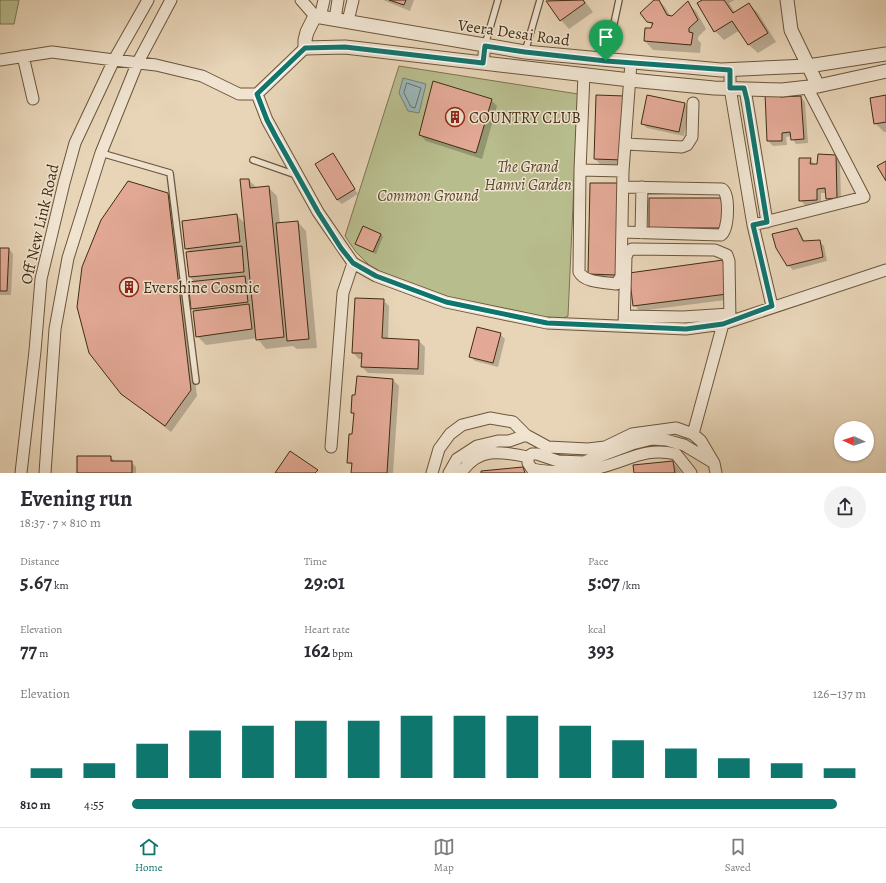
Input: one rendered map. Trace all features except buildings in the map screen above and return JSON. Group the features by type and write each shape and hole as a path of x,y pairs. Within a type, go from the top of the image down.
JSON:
{"street":[{"name":"Off New Link Road","path":"21,473 35,351 41,279 75,143 114,60 148,0"},
{"path":"45,473 55,329 68,258 100,154 137,64 171,0"},
{"path":"301,0 318,17"},
{"path":"305,48 304,40 307,32 318,17 324,0"},
{"path":"338,0 341,20"},
{"path":"341,20 352,0"},
{"path":"753,225 864,197 812,86 808,66 792,30 787,0"},
{"name":"Veera Desai Road","path":"318,17 525,52 606,61 730,70 808,66 886,54"},
{"path":"483,63 485,46"},
{"path":"0,60 52,52 137,64 156,65 202,76 239,94 257,94 305,48 345,47 630,80 730,88 782,90 812,86 886,71"},
{"path":"23,56 33,99"},
{"path":"584,74 580,170 579,272 581,276 590,280 616,284 619,282 623,171 631,62"},
{"path":"730,70 730,88 753,225 772,306"},
{"path":"744,88 767,222"},
{"path":"257,94 267,120 318,212 353,263 376,276 446,302 547,323 625,321 686,329 728,320 886,270"},
{"path":"626,144 682,147 687,145 691,142 692,137 693,103"},
{"path":"580,170 623,171"},
{"path":"622,232 721,235 726,229 727,198 726,192 722,188 623,186"},
{"path":"641,233 642,187"},
{"path":"625,321 626,257 628,252 632,249 715,250 722,252 730,260 728,320 693,434"},
{"path":"331,447 343,293 353,263"},
{"path":"432,473 439,449 450,434 462,425 490,418 513,422 526,435 548,447 588,449 605,447 632,434 645,431 676,428 693,434 701,441 715,468"},
{"path":"449,473 457,459 477,446 498,440 509,441 526,435"},
{"path":"460,473 468,462 476,456 486,454 502,452 528,457 532,454 537,454 558,460 584,462 632,444 652,440 666,440 684,445 715,468"},
{"path":"528,457 528,463 532,468 554,472 601,468 652,451 668,452 680,457 691,473"},
{"path":"680,457 682,473"}],"lane":[{"path":"485,46 498,0"},
{"path":"525,52 540,0"},
{"path":"606,61 619,0"},
{"path":"100,154 170,173 196,381"},
{"path":"253,160 298,176"}],"green space":[{"path":"0,0 19,0 14,24 0,24"},
{"path":"399,66 578,94 568,316 562,319 548,320 447,299 377,273 356,252 345,236"}],"water":[{"path":"403,78 426,84 419,113 408,111 399,93"}],"place":[{"name":"COUNTRY CLUB","path":"455,117"},
{"name":"Evershine Cosmic","path":"129,287"}],"route":[{"path":"485,46 606,61 730,70 730,88 744,88 767,222 753,225 772,306 723,324 686,329 547,323 446,302 376,276 353,263 341,248 318,212 276,137 267,120 257,94 305,48 345,47 483,63 485,46"}],"park label":[{"name":"The Grand Hamvi Garden","path":"528,175"},
{"name":"Common Ground","path":"428,195"}]}
